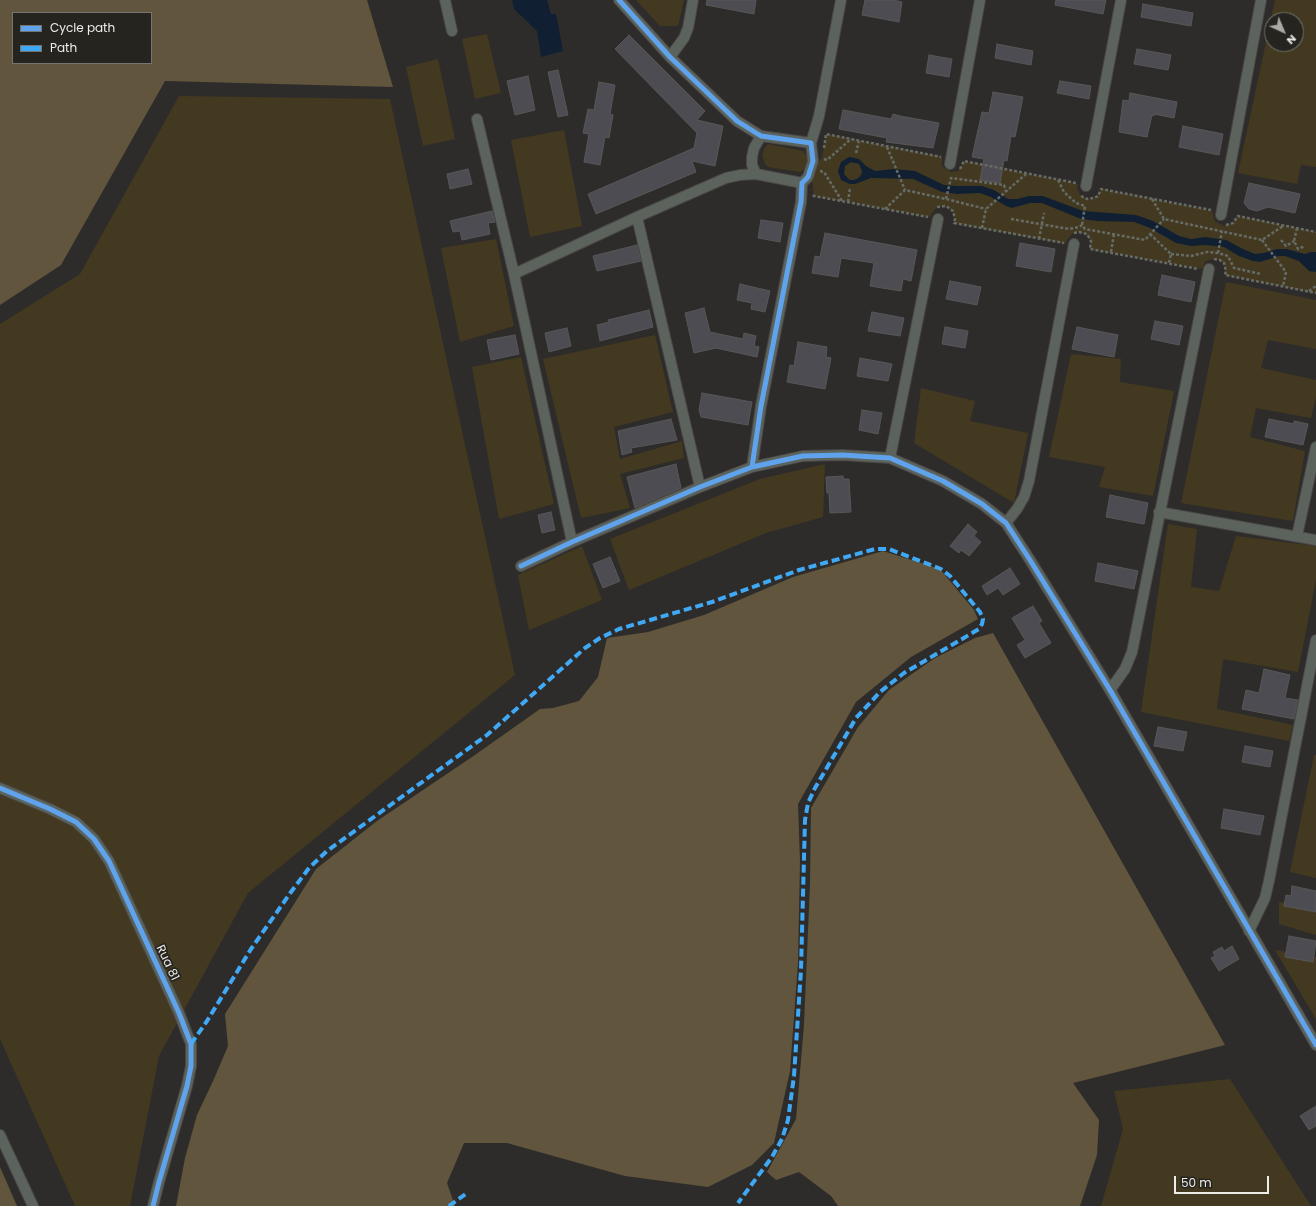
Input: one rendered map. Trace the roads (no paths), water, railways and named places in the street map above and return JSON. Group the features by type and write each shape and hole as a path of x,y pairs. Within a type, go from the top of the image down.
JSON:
{"street":[{"path":"445,0 452,31"},
{"path":"619,0 670,57 737,121 761,136 811,143"},
{"path":"670,57 684,38 688,28 693,0"},
{"path":"752,467 761,406 802,202 802,183 808,177 813,161 811,143 819,116 841,0"},
{"path":"946,162 980,0"},
{"path":"1080,189 1121,0"},
{"path":"1218,218 1261,0"},
{"path":"477,119 514,274 572,542"},
{"path":"756,174 752,165 752,157 754,148 761,136"},
{"path":"514,274 726,178 740,174 756,174 802,183"},
{"path":"890,458 935,214"},
{"path":"637,217 700,487"},
{"path":"1006,523 1018,509 1029,481 1071,239"},
{"path":"1110,690 1125,669 1132,652 1206,266"},
{"path":"1297,536 1316,447"},
{"path":"521,566 572,542 700,487 752,467 803,456 842,455 890,458 943,481 982,504 1006,523 1030,560 1110,690 1316,1045"},
{"path":"1159,512 1316,540"},
{"path":"1249,931 1265,898 1269,881 1316,640"},
{"name":"Rua 81","path":"0,788 50,809 76,822 94,839 110,861 179,1013 191,1044 191,1066 187,1086 153,1206"},
{"path":"0,1136 33,1206"}],"water":[{"path":"512,0 547,0 551,14 556,14 563,51 541,57 537,31 514,9"},
{"path":"849,157 859,159 866,166 875,171 894,169 915,171 944,185 982,186 994,190 1008,199 1043,196 1083,211 1136,215 1153,221 1179,236 1191,239 1205,237 1226,240 1255,254 1277,249 1286,249 1305,254 1316,252 1316,272 1309,271 1299,261 1285,256 1279,256 1260,262 1253,261 1239,256 1224,247 1205,245 1191,246 1176,243 1150,228 1134,222 1081,219 1042,203 1030,203 1012,208 980,193 957,194 942,192 913,179 871,178 855,184 850,184 841,180 838,171 841,162","holes":["851,162 859,164 862,171 861,175 854,180 850,180 844,174 845,166"]}]}
